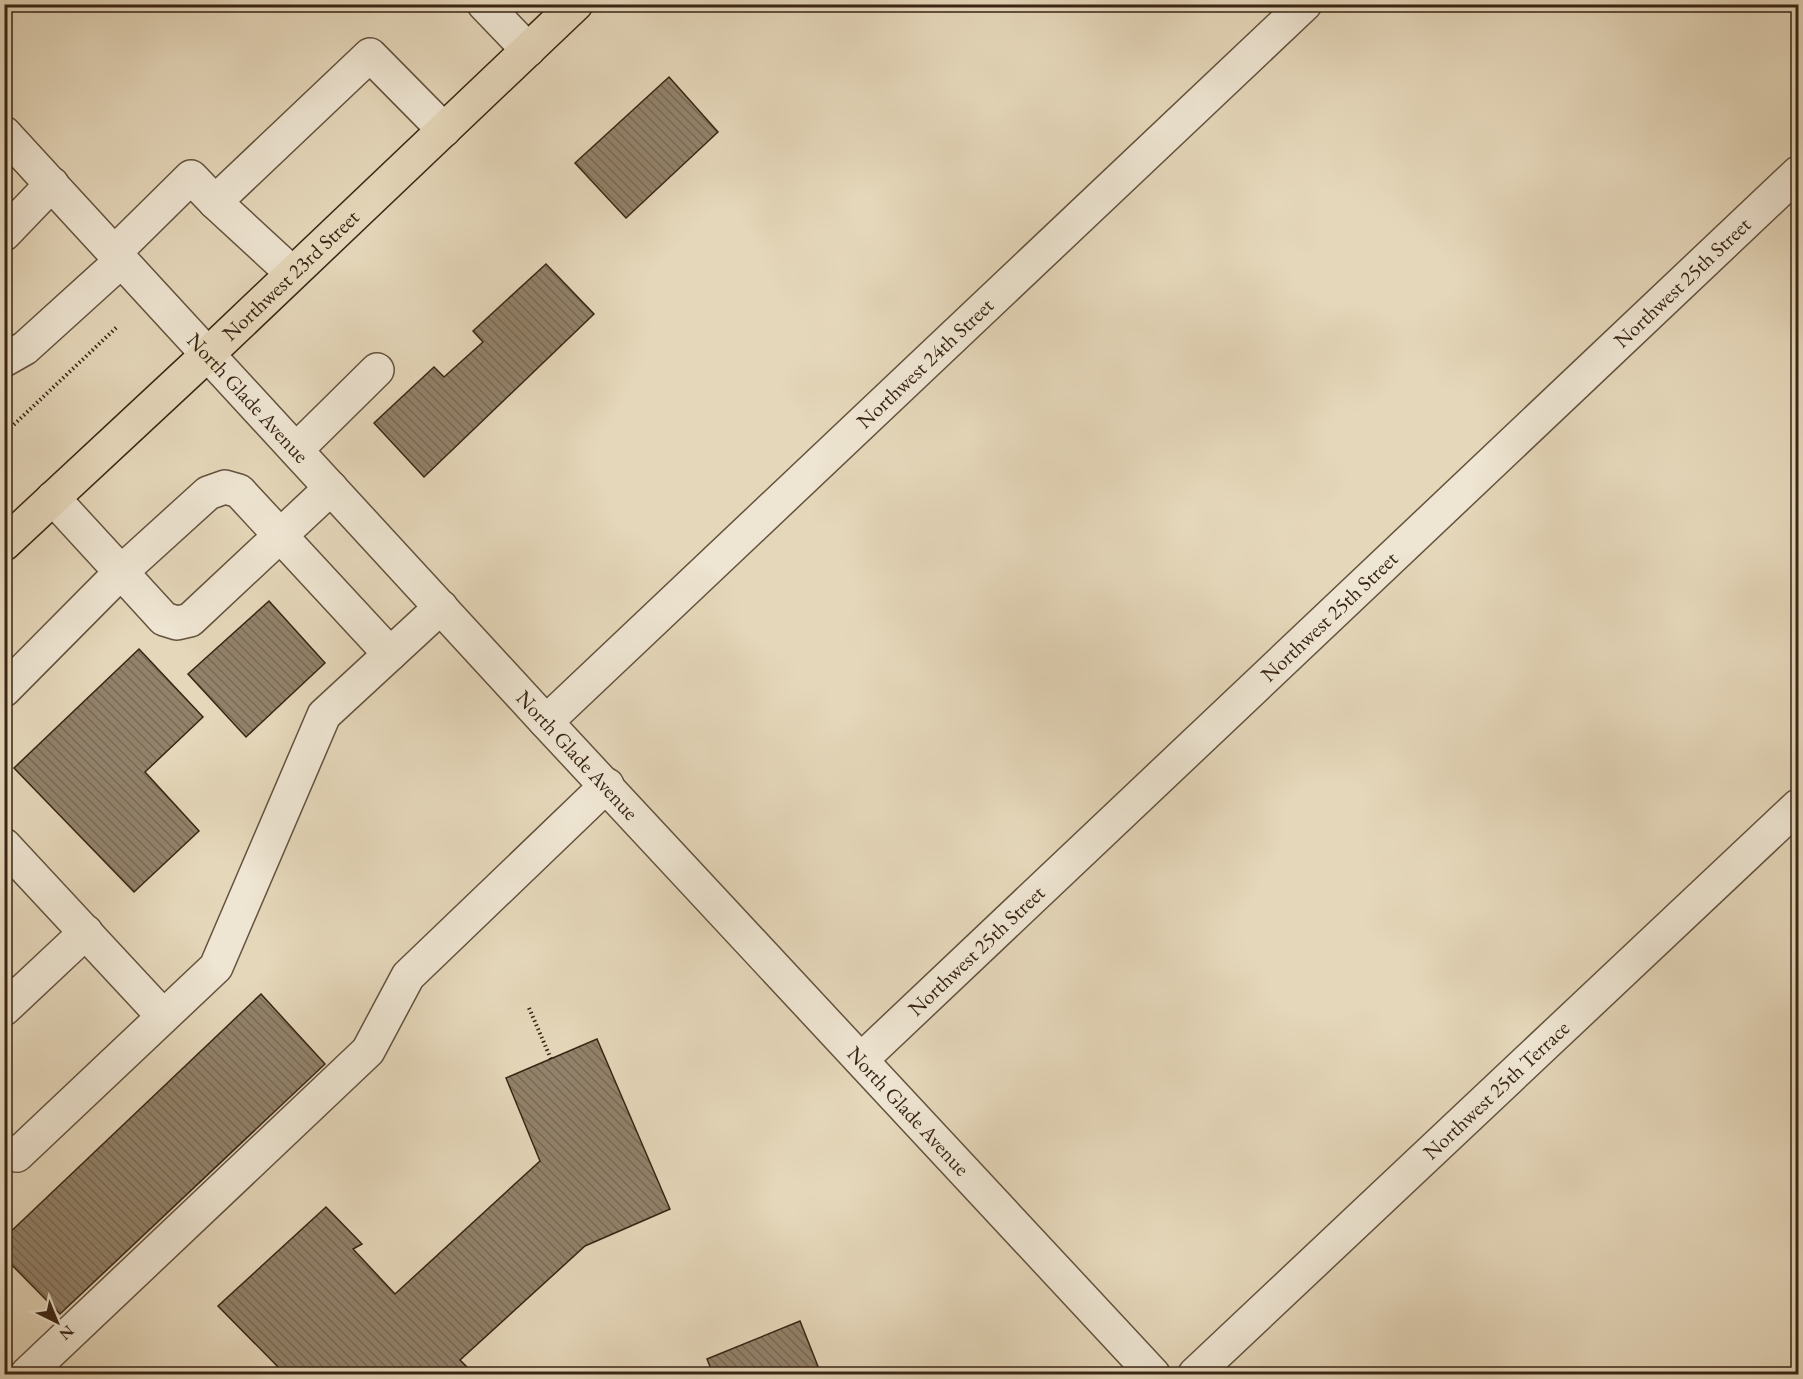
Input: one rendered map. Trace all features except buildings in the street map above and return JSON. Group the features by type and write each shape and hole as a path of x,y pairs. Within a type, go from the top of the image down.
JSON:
{"main road":[{"name":"Northwest 23rd Street","path":"4,544 207,355 576,4"}],"street":[{"path":"484,4 528,50"},
{"name":"Northwest 24th Street","path":"546,722 1305,4"},
{"path":"215,202 370,55 444,130"},
{"name":"North Glade Avenue","path":"4,133 546,722 1153,1374"},
{"name":"Northwest 25th Street","path":"861,1060 1798,173"},
{"path":"4,360 25,348 118,257 190,177 292,273"},
{"path":"4,234 52,184"},
{"path":"296,450 377,370"},
{"path":"4,690 121,572 208,493 225,487 239,491 390,654"},
{"path":"52,498 164,619 177,623 190,620 331,488"},
{"path":"4,1150 16,1155 216,967 324,715 441,607"},
{"path":"27,1374 368,1051 408,976 607,786"},
{"name":"Northwest 25th Terrace","path":"1196,1374 1798,806"},
{"path":"8,856 86,932 163,1016"},
{"path":"4,1010 86,932"}],"path":[{"path":"4,434 118,326"},
{"path":"529,1008 550,1059"}]}
